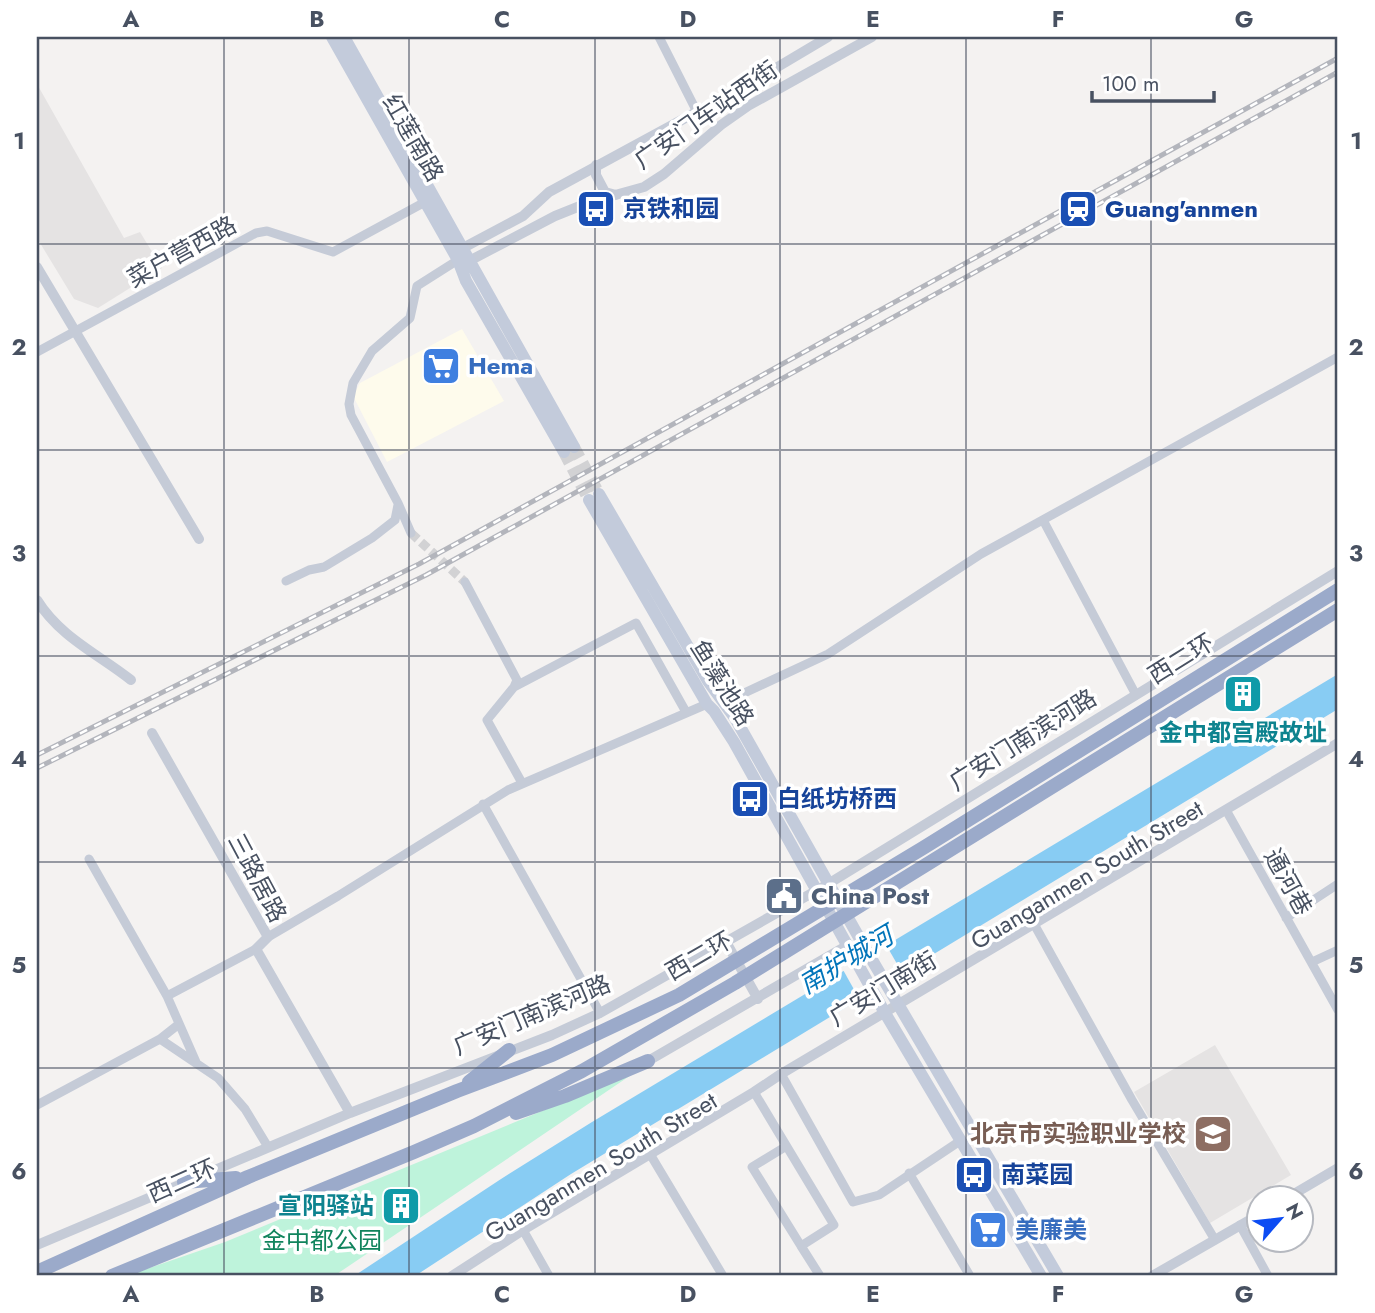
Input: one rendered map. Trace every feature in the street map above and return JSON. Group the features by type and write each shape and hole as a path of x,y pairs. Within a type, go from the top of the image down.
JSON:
{"highway":[{"name":"西二环","path":"37,1272 248,1177 552,1055 679,995 923,848 1337,590"},
{"name":"西二环","path":"112,1276 222,1233 474,1126 582,1071 735,983 1338,610"},
{"path":"457,1091 509,1050"},
{"path":"474,1126 565,1096 648,1061"},
{"path":"184,1182 248,1177"}],"main road":[{"name":"红莲南路","path":"331,37 425,202 463,256"},
{"name":"红莲南路","path":"344,37 463,256"},
{"path":"463,256 466,281 569,450"},
{"name":"鱼藻池路","path":"594,497 708,681 725,702 823,887 734,742 707,704 594,497"},
{"path":"823,887 884,1011 1041,1276"},
{"path":"855,949 898,1003 1058,1276"}],"street":[{"path":"659,37 697,112"},
{"path":"411,533 351,415 349,404 353,383 372,351 410,318 417,286 523,215 549,192 759,78 828,37"},
{"name":"广安门车站西街","path":"463,256 590,202 644,187 664,174 721,125 768,93 872,37"},
{"path":"759,78 768,84 768,93"},
{"path":"596,165 596,176 605,192 617,195"},
{"name":"菜户营西路","path":"37,352 256,233 267,231 333,252 425,202"},
{"path":"37,267 199,539"},
{"path":"725,702 828,654 981,554 1338,357"},
{"path":"286,581 309,570 324,567 372,538 395,520 398,503"},
{"path":"1043,520 1136,695"},
{"name":"广安门南滨河路","path":"37,1245 350,1113 552,1035 600,1013 823,887 1338,571"},
{"path":"465,582 517,680 487,719 522,783"},
{"path":"37,600 64,633 131,680"},
{"path":"514,687 636,623 686,712"},
{"path":"268,937 483,804 522,783 707,704"},
{"name":"三路居路","path":"152,733 268,937 256,949 350,1113"},
{"path":"1227,813 1338,743"},
{"name":"Guanganmen South Street","path":"884,1011 1036,927 1227,813 1338,751"},
{"path":"483,804 600,1013"},
{"name":"通河巷","path":"1227,813 1338,1010"},
{"path":"89,859 167,996 197,1063"},
{"path":"1286,918 1338,884"},
{"path":"1036,927 1132,1100 1215,1240"},
{"path":"726,942 758,999"},
{"path":"167,996 256,949"},
{"path":"648,1061 758,999 855,949"},
{"path":"1312,962 1338,950"},
{"name":"广安门南街","path":"452,1276 755,1095 884,1011"},
{"path":"37,1105 160,1039 179,1024"},
{"path":"160,1039 218,1078 236,1099 268,1147"},
{"path":"783,1077 853,1202 879,1195 960,1141"},
{"path":"755,1095 834,1225 801,1247"},
{"path":"785,1147 752,1167 820,1276"},
{"path":"651,1157 723,1276"},
{"path":"1311,1184 1338,1168"},
{"path":"909,1173 970,1276"},
{"path":"1152,1276 1246,1222"},
{"path":"1240,1225 1268,1276"},
{"path":"524,1233 549,1276"},
{"name":"Guanganmen South Street","path":"463,1276 524,1233"}],"shaded area":[{"path":"37,84 124,238 140,232 162,268 98,308 74,299 37,238"},
{"path":"462,329 504,401 387,462 353,396 360,383"},
{"name":"北京市实验职业学校","path":"1215,1045 1291,1175 1276,1184 1246,1184 1246,1202 1210,1223 1134,1092"}],"green space":[{"name":"金中都公园","path":"634,1073 334,1276 126,1276 225,1242"}],"water":[{"path":"1338,674 1338,709 571,1174 415,1276 354,1276 592,1122"}],"pier":[{"path":"885,943 904,976 861,1002 842,968"}],"tunnel":[{"path":"574,447 599,494"},
{"path":"564,452 589,500"},
{"path":"411,533 465,582"}],"railway":[{"path":"37,755 419,564 1338,58"},
{"path":"37,768 426,575 1338,72"}],"place":[{"name":"京铁和园","path":"596,209"},
{"name":"Guang'anmen","path":"1078,209"},
{"name":"Hema","path":"441,366"},
{"name":"金中都宫殿故址","path":"1243,694"},
{"name":"白纸坊桥西","path":"750,799"},
{"name":"China Post","path":"784,896"},
{"name":"北京市实验职业学校","path":"1213,1134"},
{"name":"南菜园","path":"974,1175"},
{"name":"宣阳驿站","path":"401,1206"},
{"name":"美廉美","path":"988,1230"}],"water label":[{"name":"南护城河","path":"846,960"}]}
